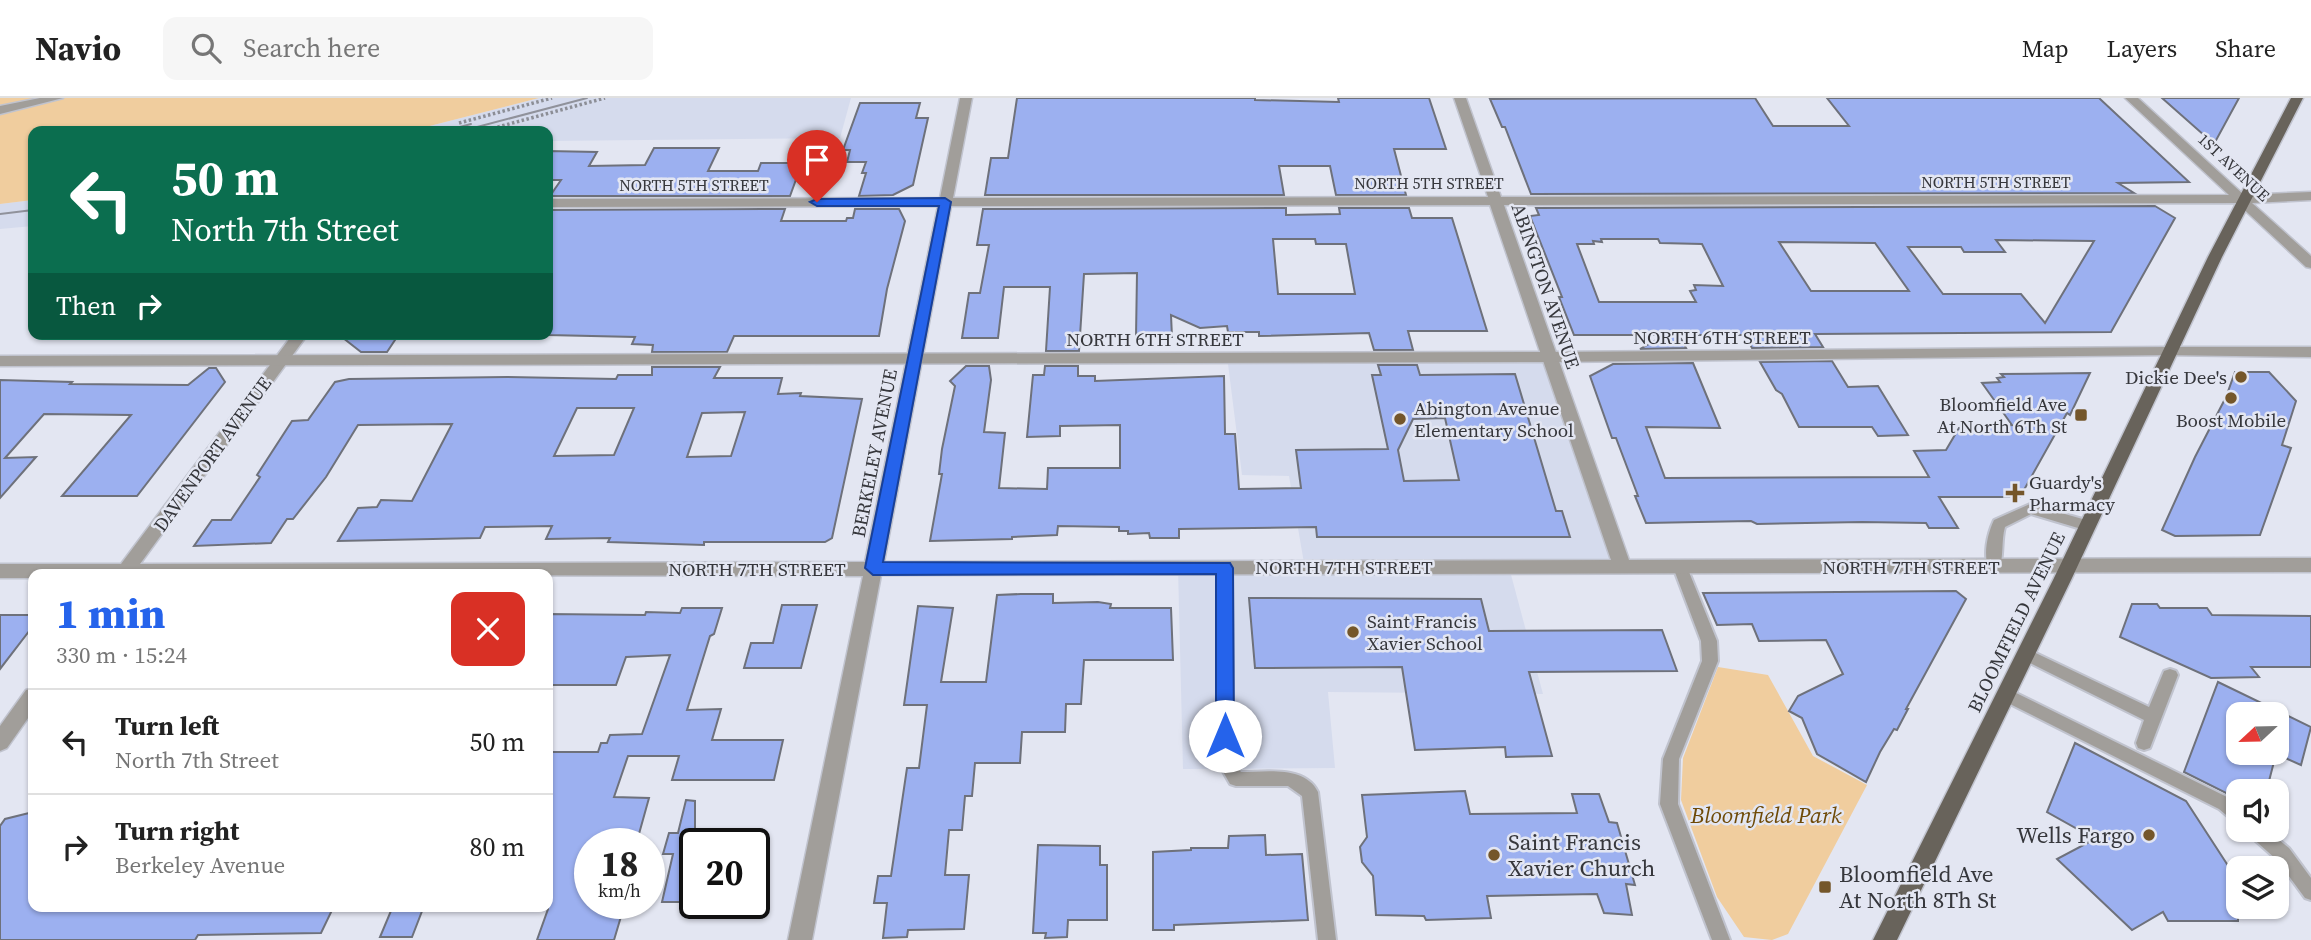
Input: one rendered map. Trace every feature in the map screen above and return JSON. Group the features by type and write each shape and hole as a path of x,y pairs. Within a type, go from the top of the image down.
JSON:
{"main road":[{"name":"BLOOMFIELD AVENUE","path":"1885,940 2088,526 2168,352 2243,199 2297,98"}],"street":[{"path":"0,110 57,98"},
{"name":"BERKELEY AVENUE","path":"800,940 966,98"},
{"name":"ABINGTON AVENUE","path":"1460,98 1622,567"},
{"name":"1ST AVENUE","path":"2132,98 2311,264"},
{"name":"NORTH 5TH STREET","path":"553,203 2243,199 2311,196"},
{"name":"DAVENPORT AVENUE","path":"127,569 296,340"},
{"name":"NORTH 6TH STREET","path":"0,361 2311,352"},
{"name":"NORTH 7TH STREET","path":"553,570 2311,565"},
{"name":"NORTH 7TH STREET","path":"0,571 28,571"},
{"path":"0,742 28,703"}],"lane":[{"path":"1994,566 1994,542 1999,524 2031,509 2088,526"},
{"path":"1680,567 1709,641 1710,661 1671,759 1669,804 1721,940"},
{"path":"1224,568 1225,761 1237,779 1291,779 1310,792 1327,940"},
{"path":"2025,654 2153,717"},
{"path":"2144,743 2170,675"},
{"path":"2006,694 2226,805"},
{"path":"2270,842 2283,853 2311,892"}],"path":[{"path":"458,123 552,98"},
{"path":"501,126 605,98"}],"shaded area":[{"path":"539,98 851,98 840,138 553,141 553,126 430,126"},
{"path":"28,201 28,226 0,229 0,204"},
{"name":"Abington Avenue Elementary School","path":"1544,360 1617,567 1304,563 1289,476 1242,475 1228,364"},
{"name":"Saint Francis Xavier School","path":"1178,568 1510,571 1543,694 1328,692 1335,768 1183,769"}],"green space":[{"path":"0,98 539,98 430,126 28,126 28,201 0,204"},
{"name":"Bloomfield Park","path":"1718,667 1768,675 1813,756 1867,785 1788,934 1772,940 1744,937 1717,897 1681,800 1683,758"}],"building":[{"path":"1017,98 1255,98 1339,102 1338,98 1429,98 1446,149 1394,149 1406,195 1336,195 1330,166 1279,166 1284,195 985,195 991,158 1008,158"},
{"path":"1755,98 1773,126 1849,126 1827,98 2099,98 2189,182 2118,183 2134,193 1531,194 1505,127 1502,127 1490,99"},
{"path":"2162,98 2239,98 2214,144"},
{"path":"860,103 920,103 916,118 928,118 913,185 893,195 859,196 866,173 862,173 866,162 847,162 850,150 843,150"},
{"path":"654,148 719,148 708,171 758,171 761,163 802,163 790,196 553,196 561,180 553,180 553,151 597,152 589,166 645,165"},
{"path":"2155,206 2175,218 2111,332 1815,334 1823,347 1752,348 1745,335 1679,335 1686,348 1640,349 1665,335 1574,335 1530,216 1539,215 1536,208","holes":["1601,239 1658,239 1660,243 1702,244 1723,286 1694,285 1696,290 1690,291 1696,302 1599,302 1577,244 1602,242","1996,240 2094,241 2045,323 2021,294 1943,294 1908,247 1961,247 1964,252 2005,252","1779,242 1875,243 1909,291 1811,291"]},
{"path":"1286,208 1286,215 1340,214 1339,208 1409,208 1412,218 1452,218 1487,331 1408,331 1413,350 1374,350 1369,333 1259,336 1259,332 1228,332 1227,326 1200,328 1171,315 1172,337 1136,337 1137,273 1084,274 1079,351 1046,351 1050,287 1004,287 998,338 962,338 969,293 980,293 989,245 977,245 983,209","holes":["1273,239 1315,239 1316,244 1346,244 1355,294 1278,294"]},
{"path":"785,209 781,221 846,221 847,218 853,218 855,209 899,209 905,221 887,289 879,336 734,336 727,352 652,352 653,345 632,344 635,337 553,335 553,210"},
{"path":"346,340 395,340 387,352 361,352"},
{"path":"1832,361 1848,387 1878,386 1908,435 1878,436 1872,427 1799,427 1782,394 1776,390 1760,362"},
{"path":"1693,363 1720,428 1646,427 1665,478 1929,477 1914,451 1946,450 1959,428 2012,425 1982,383 2000,382 1997,378 2004,377 2001,374 2090,373 2070,415 2067,413 2020,497 1939,497 1958,528 1929,528 1926,523 1646,523 1616,438 1612,438 1590,376 1613,364"},
{"path":"1378,365 1417,365 1420,375 1515,374 1556,511 1562,511 1570,537 1317,537 1316,527 1179,529 1179,538 1150,538 1149,533 1128,534 1128,531 1119,531 1119,527 1058,526 1057,535 930,541 942,474 939,474 942,449 955,386 950,381 966,366 989,366 991,380 984,432 1005,433 999,488 1047,489 1048,468 1120,468 1120,425 1060,426 1060,436 1027,437 1033,375 1044,375 1045,366 1078,366 1078,376 1095,376 1095,381 1224,376 1225,434 1235,434 1239,489 1301,488 1296,450 1388,449 1372,375 1381,375","holes":["1445,418 1459,480 1404,481 1398,450 1413,419"]},
{"path":"652,367 720,367 714,378 782,378 778,394 801,393 800,396 862,399 832,538 825,542 704,542 704,545 608,542 610,538 546,539 552,526 485,527 480,538 338,541 358,508 377,507 381,500 412,501 452,424 358,425 326,477 293,519 287,519 271,543 194,546 212,520 231,520 260,477 257,475 292,421 308,420 335,382 349,379 507,377 616,379 618,375 652,375","holes":["577,408 634,408 614,455 554,456","745,412 731,456 687,457 702,413"]},
{"path":"209,368 216,368 225,382 137,496 62,496 131,415 44,414 5,458 36,457 0,498 0,380 72,382 70,384 188,385"},
{"path":"2235,372 2269,372 2296,401 2282,445 2291,448 2260,535 2175,536 2162,530 2226,397"},
{"path":"1956,591 1966,599 1897,730 1894,729 1880,752 1866,782 1817,754 1802,718 1789,711 1798,696 1843,674 1826,640 1759,641 1752,624 1717,625 1703,593"},
{"path":"1053,594 1053,603 1098,602 1111,604 1110,608 1171,608 1173,660 1084,660 1081,704 1066,704 1065,732 1022,732 1020,763 975,763 972,796 965,796 962,830 949,830 945,875 969,875 964,929 908,930 907,937 883,938 887,903 874,903 878,876 891,876 907,768 919,768 927,705 904,705 918,606 953,608 941,682 986,682 997,595"},
{"path":"1249,598 1481,599 1489,631 1662,630 1677,671 1529,672 1552,756 1506,757 1505,747 1415,750 1402,667 1255,668"},
{"path":"2132,604 2157,604 2160,608 2207,608 2212,615 2311,616 2311,667 2251,667 2259,677 2211,678 2120,637"},
{"path":"782,605 817,605 801,668 744,668 751,643 773,643"},
{"path":"682,608 722,608 714,634 710,636 687,710 721,709 712,740 783,740 774,780 672,780 679,756 628,756 614,797 649,798 641,828 574,828 574,919 620,919 614,940 537,940 547,912 553,912 553,752 598,752 601,743 607,743 610,735 642,734 670,655 626,657 616,685 553,685 553,614 645,615 646,612 680,613"},
{"path":"0,615 28,615 28,633 0,669"},
{"path":"2218,682 2259,702 2226,702 2226,765 2273,765 2270,779 2226,779 2226,793 2184,772"},
{"path":"2289,716 2311,727 2301,765 2289,760"},
{"name":"Wells Fargo","path":"2075,743 2186,801 2226,863 2226,919 2238,921 2168,921 2163,912 2132,930 2057,859 2095,839 2047,812"},
{"name":"Saint Francis Xavier Church","path":"1465,791 1470,814 1577,813 1572,794 1599,794 1609,822 1617,823 1635,885 1626,884 1632,915 1604,913 1597,894 1487,896 1491,918 1426,920 1424,916 1376,915 1373,876 1362,862 1360,847 1367,837 1362,795"},
{"path":"686,800 695,801 695,828 679,828"},
{"path":"28,813 28,912 331,912 321,933 198,935 195,940 0,940 0,826 5,819"},
{"path":"679,829 679,902 665,902 665,889 673,854 665,854 665,847 669,833 678,833"},
{"path":"1265,835 1266,855 1302,854 1308,920 1174,925 1174,930 1153,930 1153,852 1228,848 1229,836"},
{"path":"1038,845 1100,846 1100,865 1107,865 1107,920 1068,920 1067,937 1045,938 1046,933 1033,933"},
{"path":"390,912 422,912 412,937 380,937"}],"tram line":[{"path":"481,126 587,98"},
{"path":"464,126 471,124"},
{"path":"0,214 28,211"}],"place":[{"name":"Dickie Dee's","path":"2241,377"},
{"name":"Boost Mobile","path":"2231,398"},
{"name":"Bloomfield Ave At North 6Th St","path":"2081,415"},
{"name":"Abington Avenue Elementary School","path":"1400,419"},
{"name":"Guardy's Pharmacy","path":"2015,493"},
{"name":"Saint Francis Xavier School","path":"1353,632"},
{"name":"Wells Fargo","path":"2149,835"},
{"name":"Saint Francis Xavier Church","path":"1494,855"},
{"name":"Bloomfield Ave At North 8Th St","path":"1825,887"}],"route":[{"path":"817,202 945,202 873,568 1224,568 1225,736"}]}
